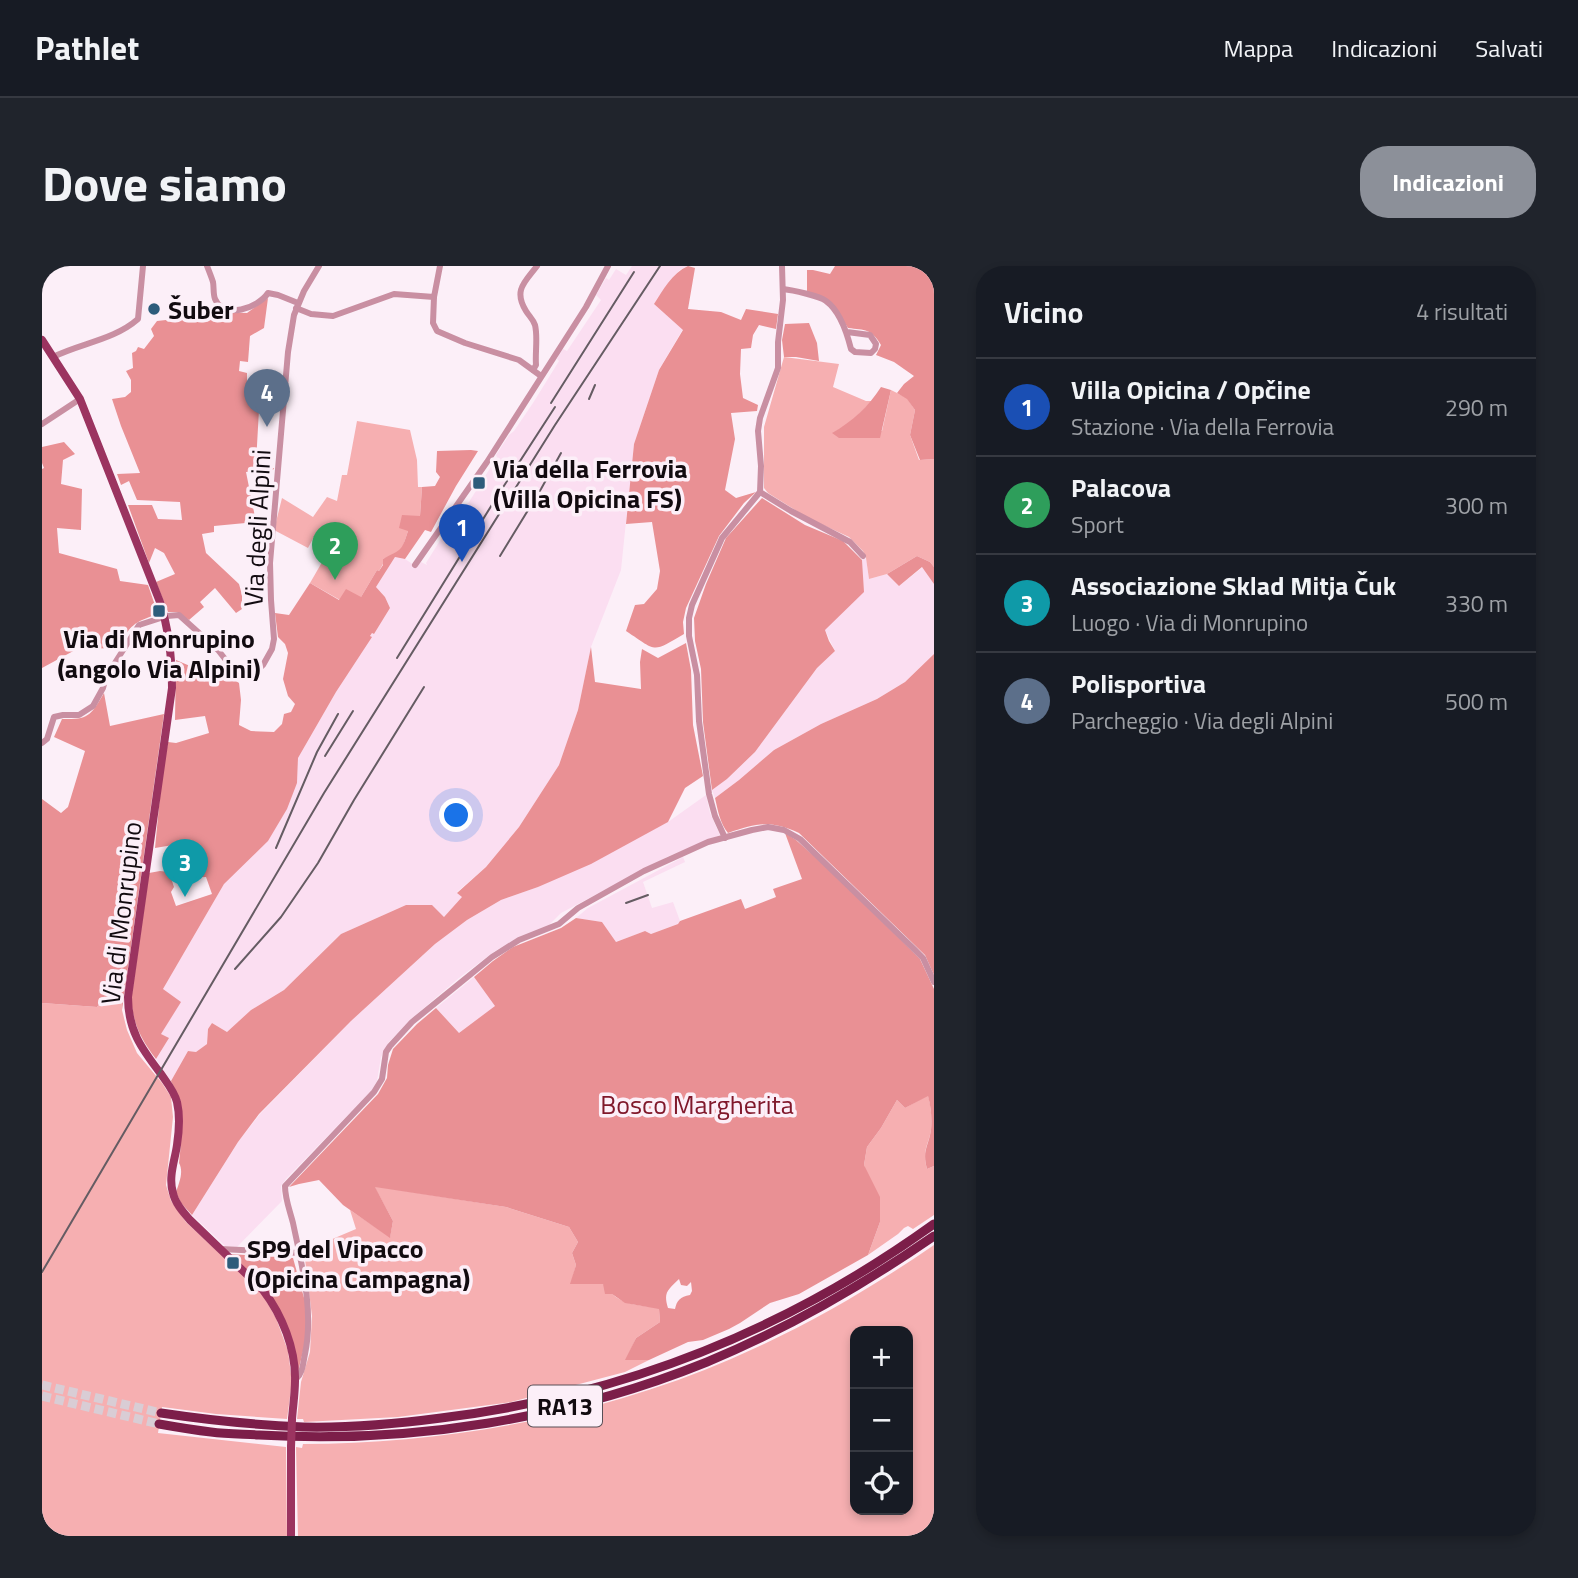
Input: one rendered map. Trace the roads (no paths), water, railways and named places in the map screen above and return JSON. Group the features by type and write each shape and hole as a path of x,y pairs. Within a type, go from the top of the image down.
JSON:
{"highway":[{"name":"RA13","path":"161,1413 214,1421 303,1427 373,1425 468,1415 606,1386 693,1356 766,1324 826,1294 934,1224"},
{"name":"RA13","path":"159,1424 213,1432 324,1437 376,1435 473,1425 546,1411 610,1395 708,1361 829,1303 934,1236"}],"main road":[{"name":"Via di Monrupino","path":"42,340 80,399 165,617 172,688 129,989 129,1012 138,1042 177,1099 173,1194 190,1220 263,1290 282,1323 291,1348 296,1379 290,1447 291,1536"}],"street":[{"path":"53,357 100,341 124,329 138,318 143,266"},
{"path":"207,266 217,302 237,309 249,308 259,303 268,293 278,295 311,314 333,316 394,294 434,297"},
{"name":"Via degli Alpini","path":"165,617 176,615 188,622 226,659 240,678 253,675 272,649 274,639 270,563 285,376 297,306 318,266"},
{"path":"440,266 434,297 433,323 437,331 519,360 541,376"},
{"path":"533,370 536,365 536,328 522,303 520,292 537,266"},
{"path":"415,565 487,462 586,306 608,266"},
{"path":"725,838 709,793 689,618 692,605 722,538 760,492 758,431 778,368 778,342 783,310 782,266"},
{"path":"783,289 822,298 833,308 846,332 851,349 855,352 871,353 875,349 875,340 870,335 846,332"},
{"path":"42,424 80,399"},
{"path":"760,492 791,512 850,541 863,555"},
{"path":"42,743 47,739 54,717 79,715 93,706 106,677 137,628 165,617"},
{"path":"296,1379 301,1373 308,1335 307,1305 285,1186 374,1092 382,1079 390,1046 412,1022 492,957 519,940 559,924 578,908 644,871 702,845 757,828 780,828 795,836 923,958 934,982"},
{"path":"221,1249 299,1253"}],"tunnel":[{"path":"42,1385 161,1413"},
{"path":"42,1396 159,1424"}],"railway":[{"path":"42,1272 324,793 555,425 660,266"},
{"path":"551,403 634,272"},
{"path":"589,399 595,385"},
{"path":"397,658 555,407"},
{"path":"500,556 561,453"},
{"path":"235,969 281,917 318,863 424,687"},
{"path":"325,756 353,711"},
{"path":"276,848 317,752 338,714"},
{"path":"626,903 648,895"}],"place":[{"name":"Šuber","path":"154,309"},
{"name":"Polisportiva","path":"267,427"},
{"name":"Via della Ferrovia (Villa Opicina FS)","path":"479,483"},
{"name":"Villa Opicina / Opčine","path":"462,562"},
{"name":"Palacova","path":"335,580"},
{"name":"Via di Monrupino (angolo Via Alpini)","path":"159,611"},
{"name":"Associazione Sklad Mitja Čuk","path":"185,897"},
{"name":"SP9 del Vipacco (Opicina Campagna)","path":"233,1263"}],"park label":[{"name":"Bosco Margherita","path":"697,1104"}]}
